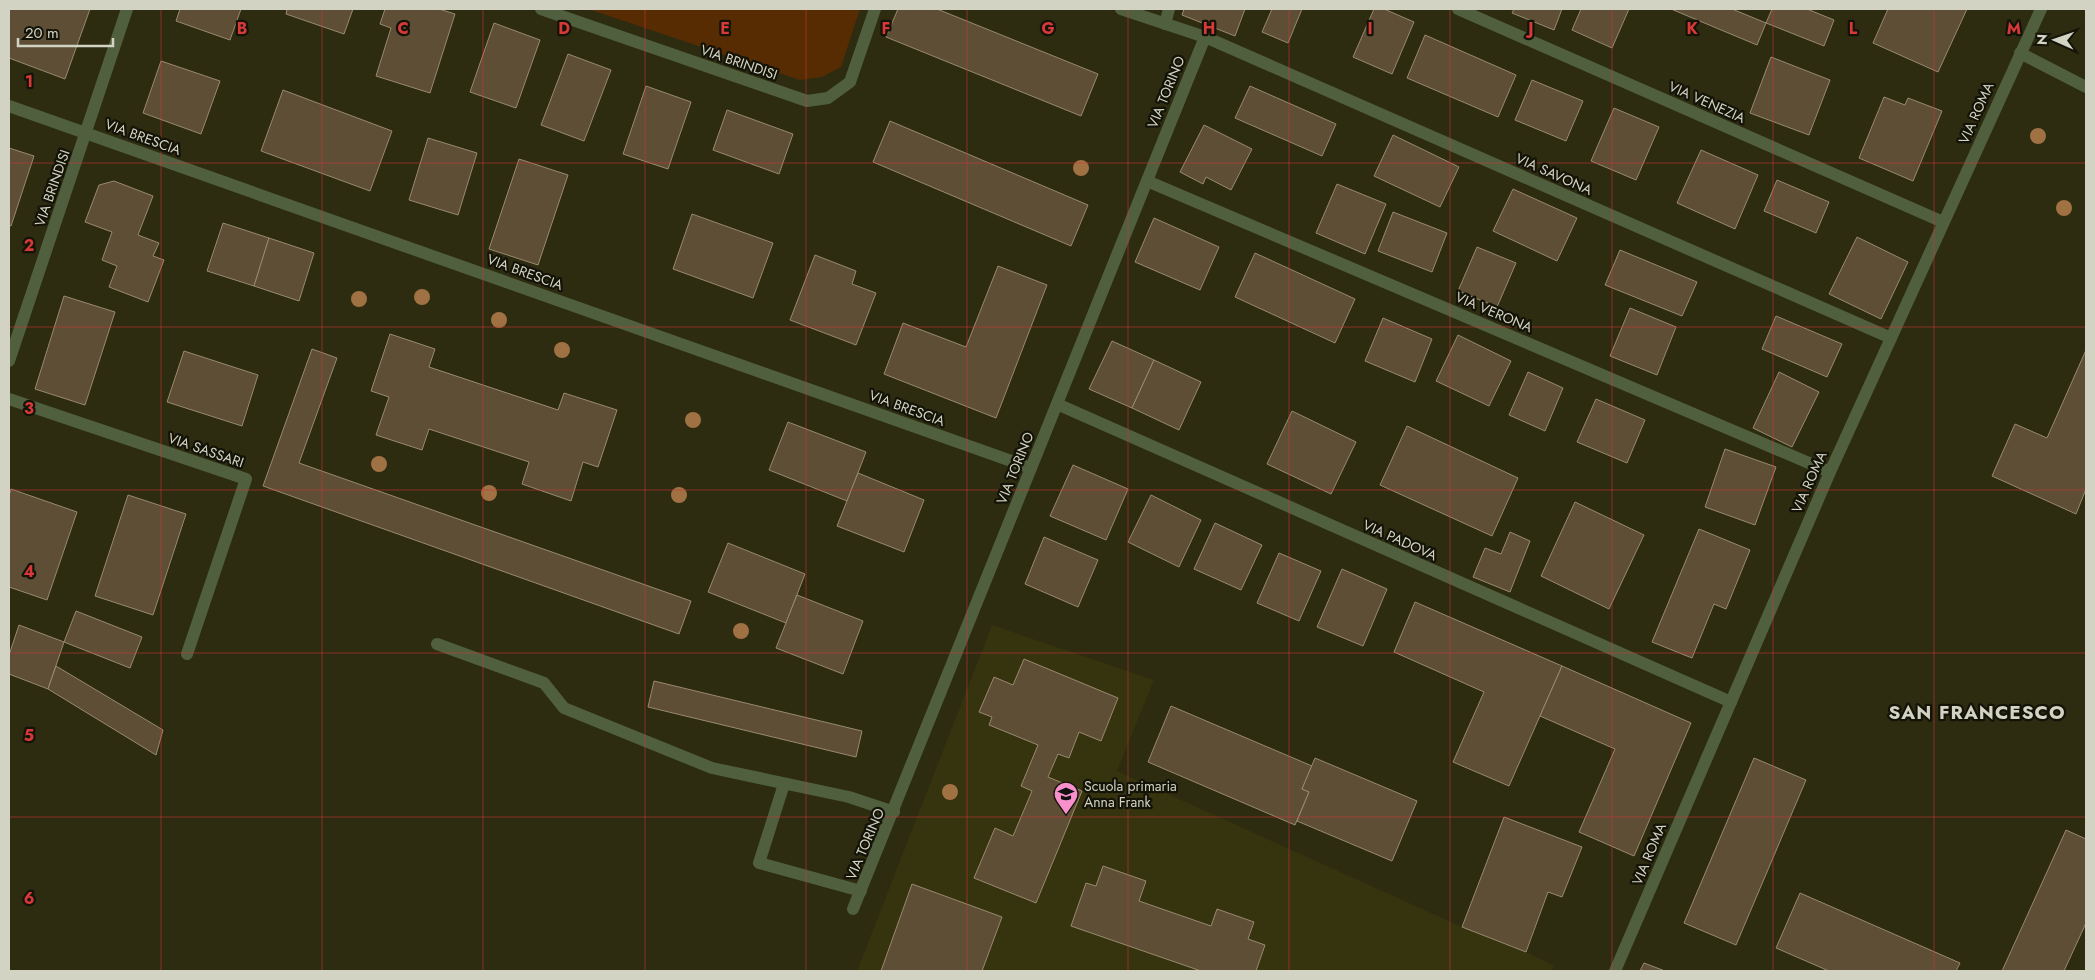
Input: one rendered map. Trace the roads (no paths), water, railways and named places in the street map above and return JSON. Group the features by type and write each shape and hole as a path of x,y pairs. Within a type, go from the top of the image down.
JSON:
{"street":[{"name":"VIA BRINDISI","path":"9,362 127,9"},
{"name":"VIA BRINDISI","path":"541,9 807,101 828,98 850,82 876,9"},
{"path":"1121,9 1204,37"},
{"path":"1165,24 1169,9"},
{"name":"VIA VENEZIA","path":"1458,9 1944,222"},
{"name":"VIA ROMA","path":"1615,971 1830,472 2041,9"},
{"name":"VIA TORINO","path":"853,910 1204,37"},
{"name":"VIA SAVONA","path":"1204,37 1891,338"},
{"path":"2020,53 2086,87"},
{"name":"VIA BRESCIA","path":"9,106 1031,468"},
{"name":"VIA VERONA","path":"1147,180 1830,472"},
{"name":"VIA SASSARI","path":"9,399 246,479 187,654"},
{"name":"VIA PADOVA","path":"1057,404 1731,702"},
{"path":"437,644 544,683 564,708 712,768 849,797 894,812"},
{"path":"784,784 759,864 861,891"}],"place":[{"name":"Scuola primaria Anna Frank","path":"1066,815"}],"district":[{"name":"SAN FRANCESCO","path":"1977,712"}]}
